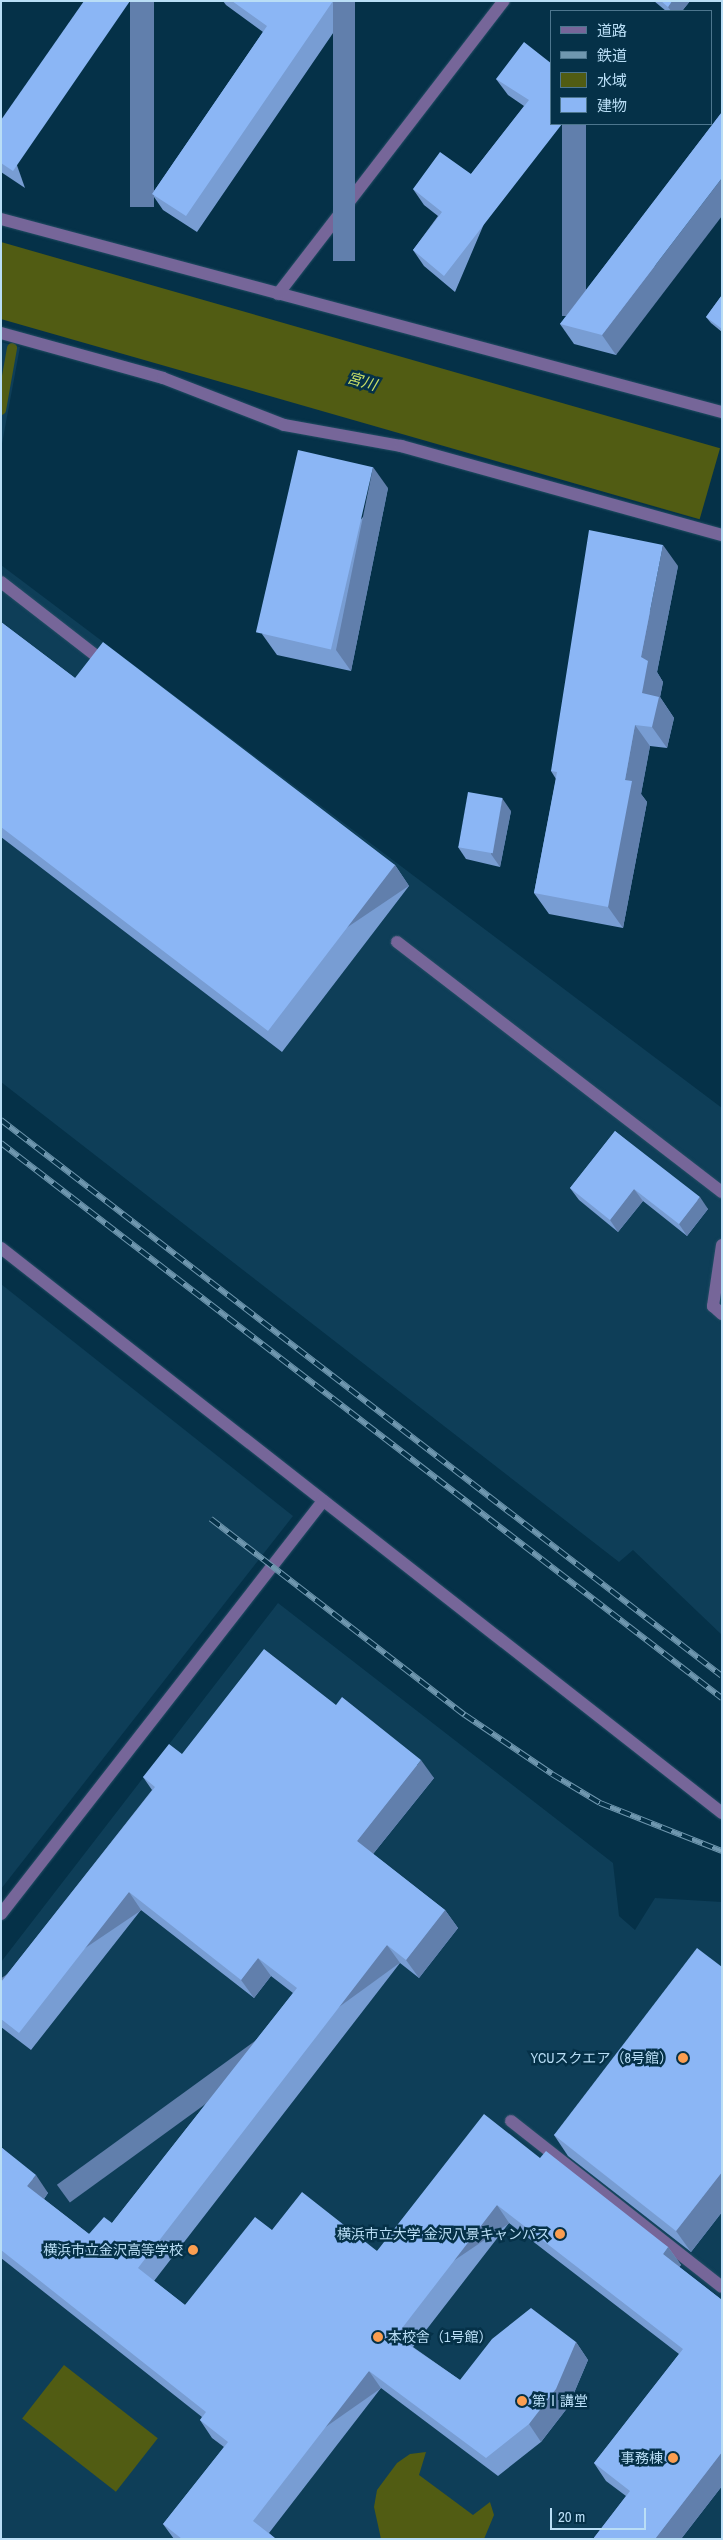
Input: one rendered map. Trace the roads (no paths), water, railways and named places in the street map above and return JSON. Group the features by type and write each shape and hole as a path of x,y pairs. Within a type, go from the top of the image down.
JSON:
{"street":[{"path":"278,294 504,1"},
{"path":"1,219 722,412"},
{"path":"1,333 163,378 284,425 401,446 722,534"},
{"path":"1,582 110,666"},
{"path":"397,942 722,1192"},
{"path":"722,1245 713,1306 722,1314"},
{"path":"1,1248 722,1813"},
{"path":"1,1914 323,1502"},
{"path":"511,2121 722,2287"}],"water":[{"name":"宮川","path":"1,242 720,448 700,519 1,319"},
{"path":"64,2365 158,2438 116,2492 22,2419"},
{"path":"426,2452 419,2475 473,2515 490,2502 494,2515 484,2539 381,2539 374,2507 377,2490 397,2463 410,2454"}],"waterway":[{"path":"1,410 12,348"}],"railway":[{"path":"1,1120 722,1676"},
{"path":"1,1143 722,1698"},
{"path":"211,1519 465,1715 552,1774 600,1803 722,1851"}],"place":[{"name":"YCUスクエア（8号館）","path":"683,2058"},
{"name":"横浜市立大学 金沢八景キャンパス","path":"560,2234"},
{"name":"横浜市立金沢高等学校","path":"193,2250"},
{"name":"本校舎（1号館）","path":"378,2337"},
{"name":"第Ⅰ講堂","path":"522,2401"},
{"name":"事務棟","path":"673,2458"}]}
